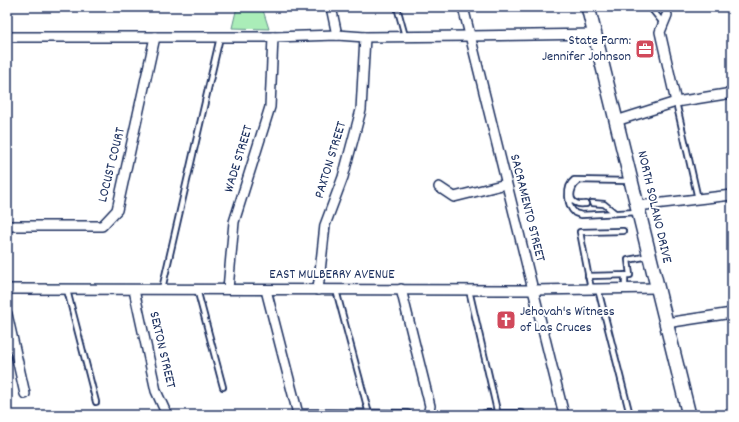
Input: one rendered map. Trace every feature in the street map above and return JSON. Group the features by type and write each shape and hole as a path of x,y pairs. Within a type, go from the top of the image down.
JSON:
{"main road":[{"name":"NORTH SOLANO DRIVE","path":"588,7 689,415"}],"street":[{"path":"330,7 337,35"},
{"name":"SACRAMENTO STREET","path":"463,7 564,415"},
{"path":"665,19 660,32 676,102"},
{"path":"7,37 155,38 337,35 405,37 594,34"},
{"name":"WADE STREET","path":"228,289 234,222 270,107 273,37"},
{"name":"PAXTON STREET","path":"318,290 325,225 343,177 361,110 365,37"},
{"name":"LOCUST COURT","path":"7,226 102,226 117,210 155,38"},
{"path":"616,120 676,102 732,93"},
{"path":"439,187 454,197 506,184"},
{"path":"638,209 732,195"},
{"name":"EAST MULBERRY AVENUE","path":"7,289 533,290 657,288"},
{"path":"401,289 430,406 428,415"},
{"name":"SEXTON STREET","path":"134,290 156,391 167,415"},
{"path":"266,290 298,414 407,415"},
{"path":"666,323 732,313"},
{"path":"7,314 25,394"},
{"path":"486,415 521,415"}],"lane":[{"path":"397,7 405,37"},
{"path":"650,7 665,19"},
{"path":"162,290 220,37"},
{"path":"676,102 698,199"},
{"path":"631,182 574,180 569,192 569,200 575,212 581,215 615,213 638,209"},
{"path":"580,180 573,186 572,198 576,203 586,204"},
{"path":"592,203 604,204 615,213"},
{"path":"623,231 580,232 588,276 595,289 630,415"},
{"path":"588,276 630,274 628,260 649,256"},
{"path":"625,275 626,288"},
{"path":"197,289 223,387"},
{"path":"67,290 96,402"},
{"path":"336,290 369,414"},
{"path":"468,290 498,415"}],"green space":[{"path":"237,7 262,7 269,29 232,28"}],"place":[{"name":"State Farm: Jennifer Johnson","path":"645,49"},
{"name":"Jehovah's Witness of Las Cruces","path":"506,320"}]}
